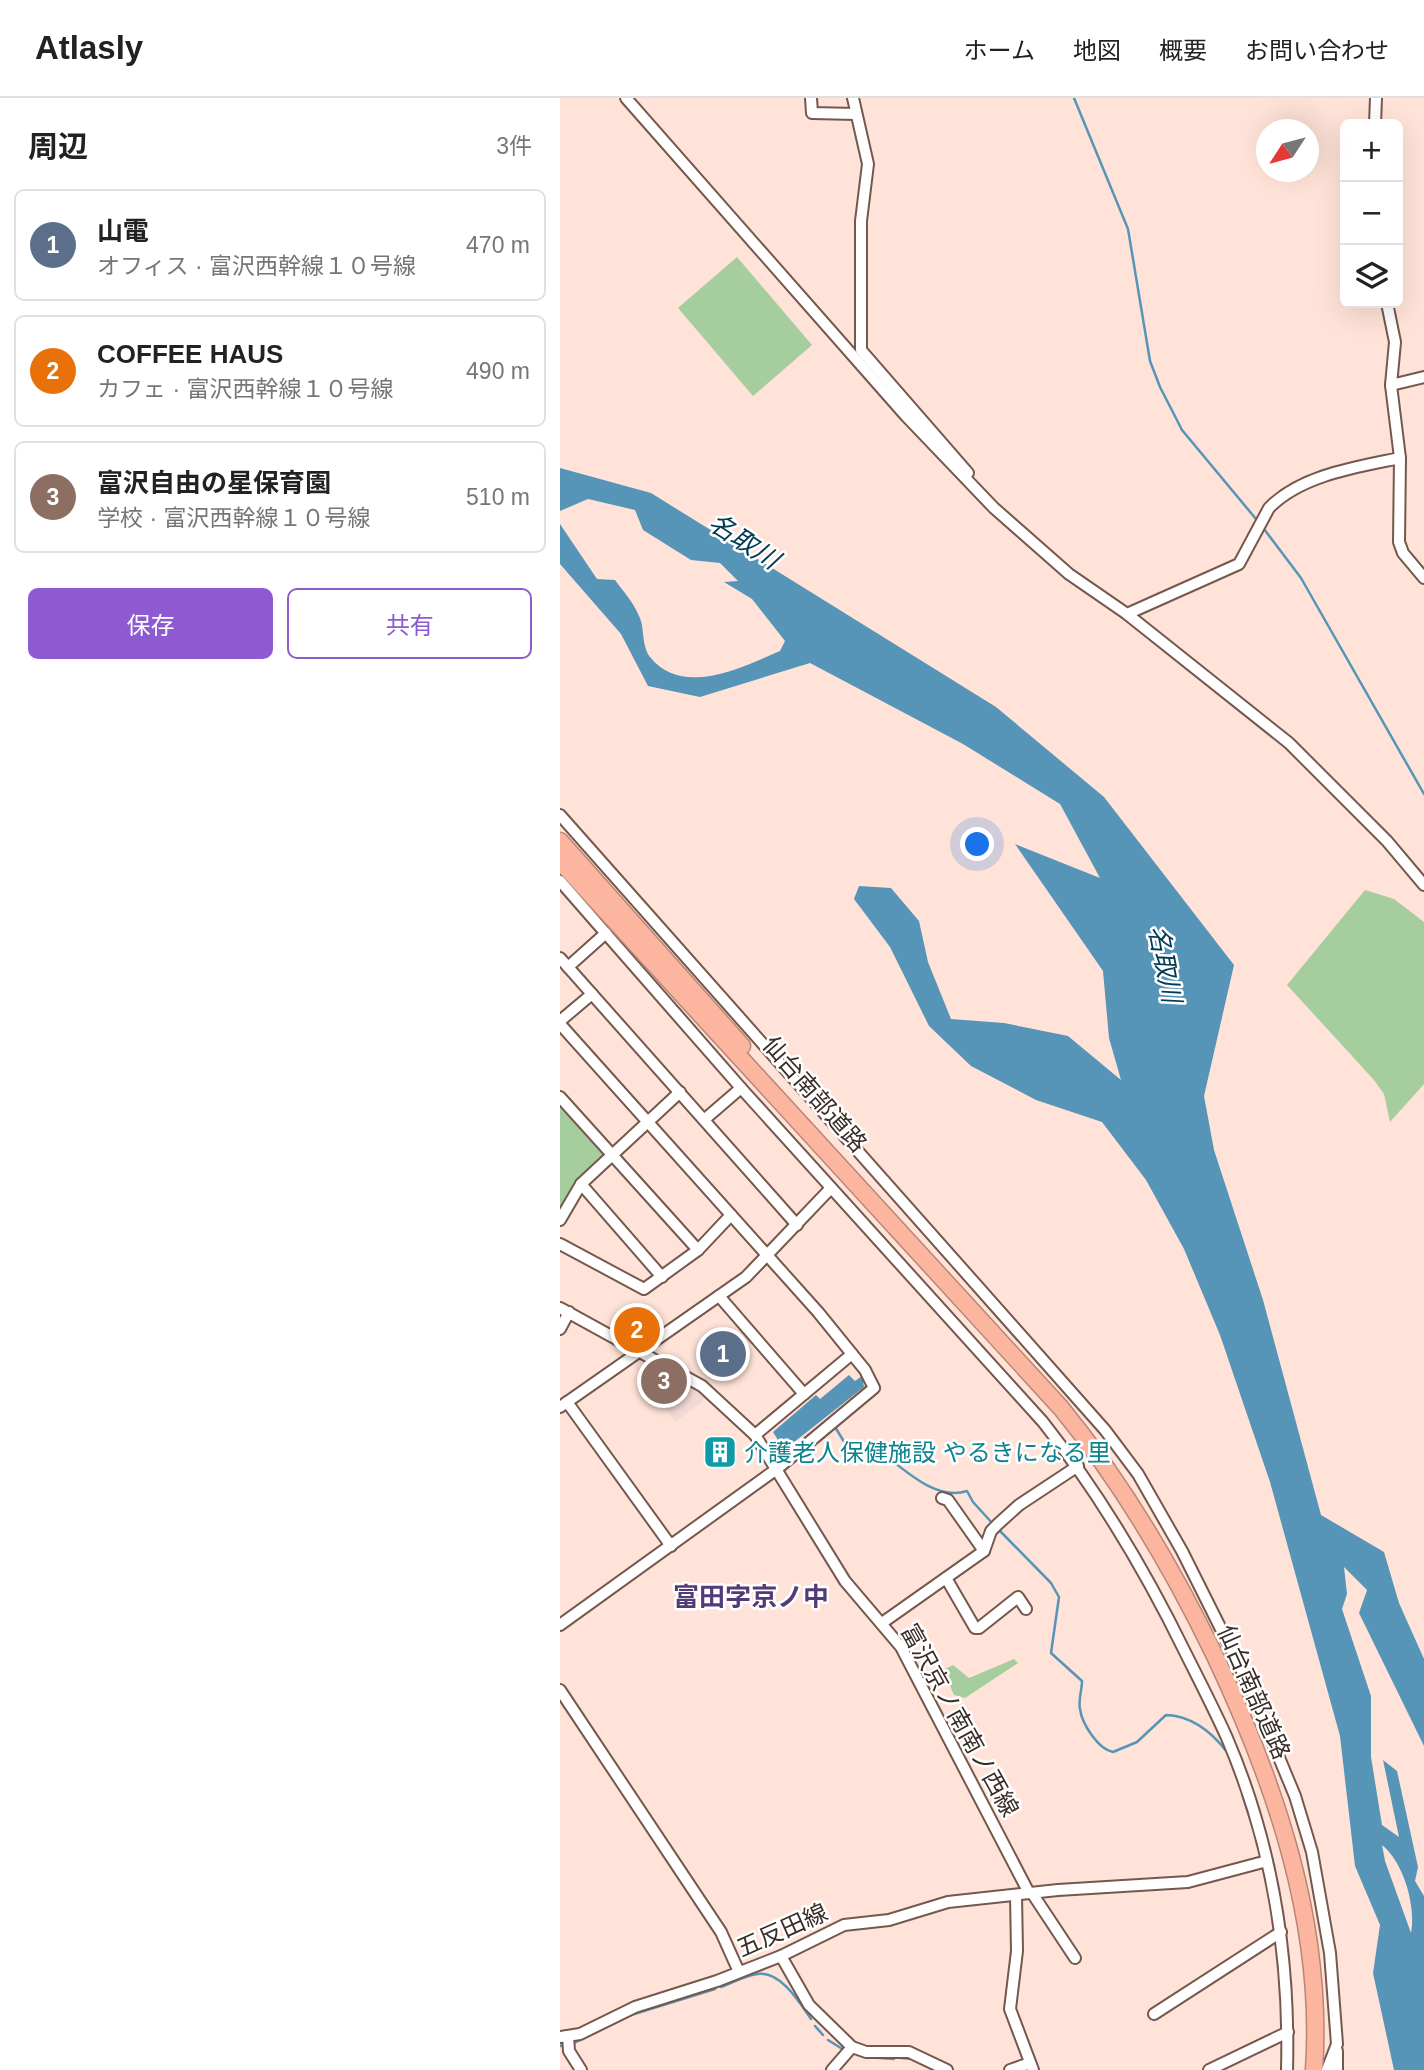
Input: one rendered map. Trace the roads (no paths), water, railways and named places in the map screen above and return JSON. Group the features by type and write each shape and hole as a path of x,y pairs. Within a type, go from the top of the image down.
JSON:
{"highway":[{"name":"仙台南部道路","path":"560,841 1089,1442 1154,1538 1198,1620 1260,1760 1288,1843 1301,1899 1314,2002 1314,2070"},
{"name":"仙台南部道路","path":"560,861 1034,1378"}],"street":[{"path":"626,98 906,416 994,508 1069,573 1127,614 1289,743 1387,841 1424,885"},
{"path":"811,98 812,113 856,114"},
{"path":"853,98 868,164 861,220 861,350 977,483 994,508"},
{"path":"1375,119 1376,98"},
{"path":"1388,308 1395,342 1391,385 1401,458 1399,542 1404,553 1424,578"},
{"path":"1391,385 1424,377"},
{"path":"1127,614 1239,564 1269,508 1276,501 1315,480 1401,458"},
{"path":"560,815 1105,1430 1138,1475 1248,1683 1295,1796 1312,1852 1330,1954 1337,2070"},
{"path":"560,881 741,1088 935,1299 1078,1465 1129,1546 1227,1737 1267,1861 1281,1933 1289,2000 1287,2070"},
{"path":"606,933 564,963 797,1225"},
{"path":"560,1625 778,1468 874,1388 865,1370 852,1354 560,1023 592,994"},
{"path":"705,1119 741,1088"},
{"path":"560,1220 581,1184 680,1092"},
{"path":"560,1097 698,1250"},
{"path":"581,1184 662,1277"},
{"path":"671,1546 563,1404 746,1277 831,1188"},
{"path":"560,1244 644,1289 698,1250 731,1215"},
{"path":"719,1296 803,1394"},
{"path":"560,1329 564,1310"},
{"name":"富沢京ノ南南ノ西線","path":"564,1310 702,1386 755,1435 778,1468 845,1581 901,1647 1030,1893 1075,1958"},
{"path":"755,1435 852,1354"},
{"path":"882,1623 984,1551 991,1531 998,1524 1019,1505 1078,1465"},
{"path":"942,1497 948,1500 953,1513 984,1551"},
{"path":"946,1578 975,1628 979,1628 1017,1597 1026,1609"},
{"path":"560,1690 721,1932 739,1972"},
{"name":"五反田線","path":"564,2037 591,2030 635,2007 781,1956 844,1925 889,1920 948,1902 1030,1893 1188,1882 1267,1861"},
{"path":"1010,2070 1032,2066 1010,2009 1009,1994 1017,1951 1016,1895"},
{"path":"1154,2014 1281,1933"},
{"path":"781,1956 809,2005 852,2047 866,2052 909,2052 947,2070"},
{"path":"1209,2070 1288,2032"},
{"path":"564,2037 581,2070"},
{"path":"1327,2070 1337,2044"},
{"path":"832,2070 852,2047"}],"water":[{"name":"名取川","path":"560,468 651,493 996,707 1104,797 1234,965 1204,1096 1214,1150 1263,1300 1321,1515 1384,1552 1399,1603 1424,1659 1424,1746 1359,1613 1367,1590 1344,1567 1347,1594 1342,1609 1371,1696 1371,1757 1382,1825 1399,1837 1383,1760 1397,1771 1418,1867 1415,1881 1424,1896 1424,2070 1394,2070 1373,1973 1380,1925 1355,1866 1340,1736 1270,1482 1220,1335 1184,1249 1146,1180 1102,1122 1036,1100 971,1066 929,1026 890,947 854,899 859,886 891,888 919,921 928,962 951,1019 1004,1023 1068,1036 1121,1080 1109,1038 1103,971 1015,844 1100,878 1060,804 963,744 810,663 700,697 648,686 621,634 560,564 560,524 597,579 615,580 628,597 641,620 647,652 664,669 679,676 696,677 731,671 780,651 785,641 752,599 724,582 738,581 720,563 691,560 643,530 635,510 588,499 560,511","holes":["1382,1845 1390,1853 1407,1886 1412,1910 1411,1933 1385,1861"]},
{"path":"849,1375 855,1381 862,1376 864,1387 784,1450 773,1432 816,1395 820,1399"}],"waterway":[{"path":"1074,98 1128,229 1150,361 1160,387 1182,430 1256,519"},
{"path":"1264,529 1301,578 1424,794"},
{"path":"835,1427 851,1453 856,1455 881,1452 933,1488 955,1493 967,1491 993,1524"},
{"path":"999,1530 1051,1583 1059,1597 1051,1653 1082,1681 1079,1702 1081,1715 1096,1741 1113,1752 1137,1742 1166,1715 1184,1718 1200,1726 1227,1752"},
{"path":"1242,1794 1254,1831"},
{"path":"721,1987 749,1976 766,1974 789,1989 811,2019"},
{"path":"572,2044 631,2015 715,1989"},
{"path":"815,2026 823,2035"},
{"path":"828,2040 844,2050"},
{"path":"866,2057 894,2059"},
{"path":"901,2058 914,2059"}],"place":[{"name":"COFFEE HAUS","path":"637,1330"},
{"name":"山電","path":"723,1354"},
{"name":"富沢自由の星保育園","path":"664,1381"},
{"name":"介護老人保健施設 やるきになる里","path":"720,1452"}],"district":[{"name":"富田字京ノ中","path":"751,1597"}]}
